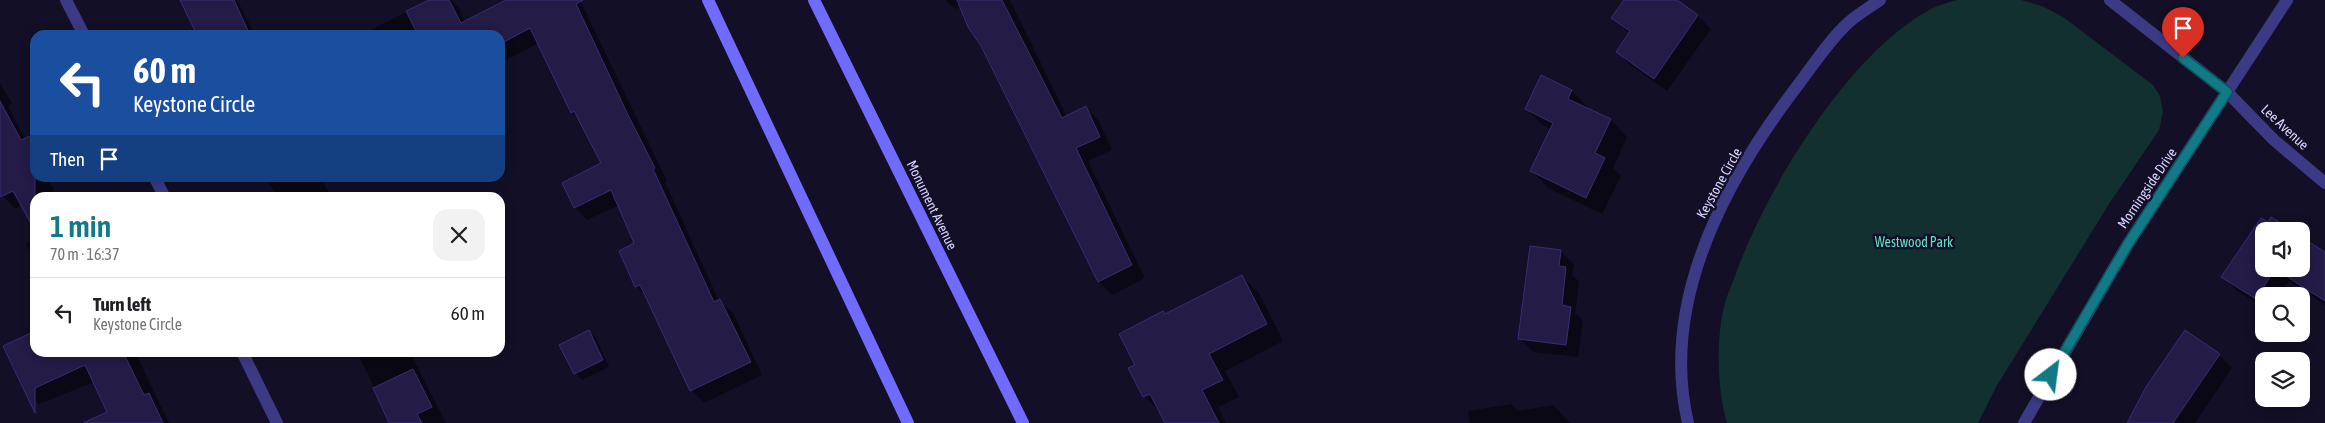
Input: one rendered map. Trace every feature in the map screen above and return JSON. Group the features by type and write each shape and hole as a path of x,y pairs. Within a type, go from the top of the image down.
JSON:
{"street":[{"path":"66,0 81,30"},
{"path":"708,0 908,423"},
{"name":"Monument Avenue","path":"814,0 1023,423"},
{"name":"Keystone Circle","path":"1688,423 1681,362 1684,322 1694,276 1706,238 1726,197 1772,120 1849,22 1880,0"},
{"path":"2110,0 2227,92"},
{"name":"Morningside Drive","path":"2024,423 2128,244 2286,0"},
{"name":"Lee Avenue","path":"2227,92 2274,140 2325,183"},
{"path":"244,357 277,423"}],"green space":[{"name":"Westwood Park","path":"1957,0 2021,0 2042,6 2063,17 2153,85 2160,96 2163,112 2159,130 2109,204 1996,387 1978,423 1727,423 1721,396 1719,365 1721,320 1725,302 1738,268 1752,234 1771,197 1817,121 1845,85 1874,53 1904,26 1935,7"}],"building":[{"path":"180,0 234,0 248,30 195,30"},
{"path":"429,0 449,0 461,23 506,0 583,0 576,4 655,168 653,169 714,302 720,299 751,362 690,391 640,285 635,287 619,251 634,243 611,190 574,208 562,183 601,163 574,111 571,113 530,28 505,41 505,30 416,30 406,11"},
{"path":"957,0 1002,0 1062,118 1086,106 1100,137 1076,148 1132,265 1098,282 981,46 968,27"},
{"path":"1624,0 1677,0 1698,15 1654,79 1616,52 1630,31 1611,18"},
{"path":"1541,75 1572,90 1568,99 1611,119 1595,153 1605,158 1586,198 1530,171 1553,123 1525,109"},
{"path":"0,101 21,140 30,136 30,182 35,182 35,192 30,192 30,222 13,191 0,197"},
{"path":"2271,217 2279,222 2268,222"},
{"path":"2261,218 2268,222 2258,222"},
{"path":"2255,227 2255,277 2270,277 2264,287 2255,287 2255,298 2221,277"},
{"path":"2310,243 2325,252 2325,301 2310,291 2310,287 2303,287 2288,277 2310,277"},
{"path":"1530,246 1561,250 1559,266 1566,267 1562,305 1571,307 1566,345 1518,339"},
{"path":"1242,275 1267,324 1209,354 1223,380 1202,390 1219,423 1165,423 1150,394 1143,397 1128,368 1135,365 1119,334 1163,311 1165,314"},
{"path":"589,330 603,360 574,374 559,345"},
{"path":"2185,330 2220,354 2173,423 2127,423 2146,387"},
{"path":"30,333 30,357 125,357 144,395 149,393 163,423 83,423 107,412 85,365 35,388 35,413 3,346"},
{"path":"413,369 432,407 417,414 422,423 389,423 373,388"}],"route":[{"path":"2051,375 2128,244 2227,92 2183,58"}]}
